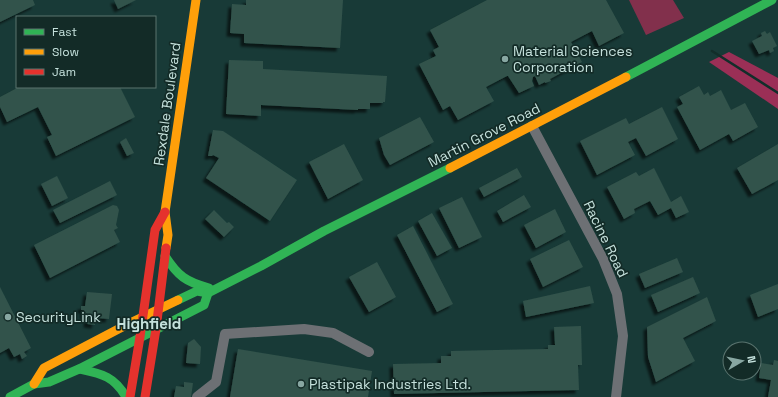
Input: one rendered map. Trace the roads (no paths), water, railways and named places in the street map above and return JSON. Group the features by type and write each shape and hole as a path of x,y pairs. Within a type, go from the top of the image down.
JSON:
{"main road":[{"name":"Rexdale Boulevard","path":"145,397 159,309 168,235 165,212 196,0"},
{"name":"Martin Grove Road","path":"34,384 44,368 159,309 197,292 212,291 324,231 532,126 772,0"},
{"name":"Rexdale Boulevard","path":"130,397 155,230 165,212"},
{"path":"165,256 173,269 182,279 212,291"},
{"name":"Martin Grove Road","path":"10,397 34,384 49,382 79,369 204,305 212,291"},
{"path":"79,369 100,373 113,378 123,390 126,397"}],"street":[{"name":"Racine Road","path":"532,126 603,259 617,294 623,336 616,397"},
{"path":"197,397 216,382 225,334 304,329 333,333 369,352"}],"waterway":[{"path":"712,51 778,93"}],"place":[{"name":"Material Sciences Corporation","path":"505,59"},
{"name":"SecurityLink","path":"8,317"},
{"name":"Plastipak Industries Ltd.","path":"301,384"}],"district":[{"name":"Highfield","path":"149,323"}]}
